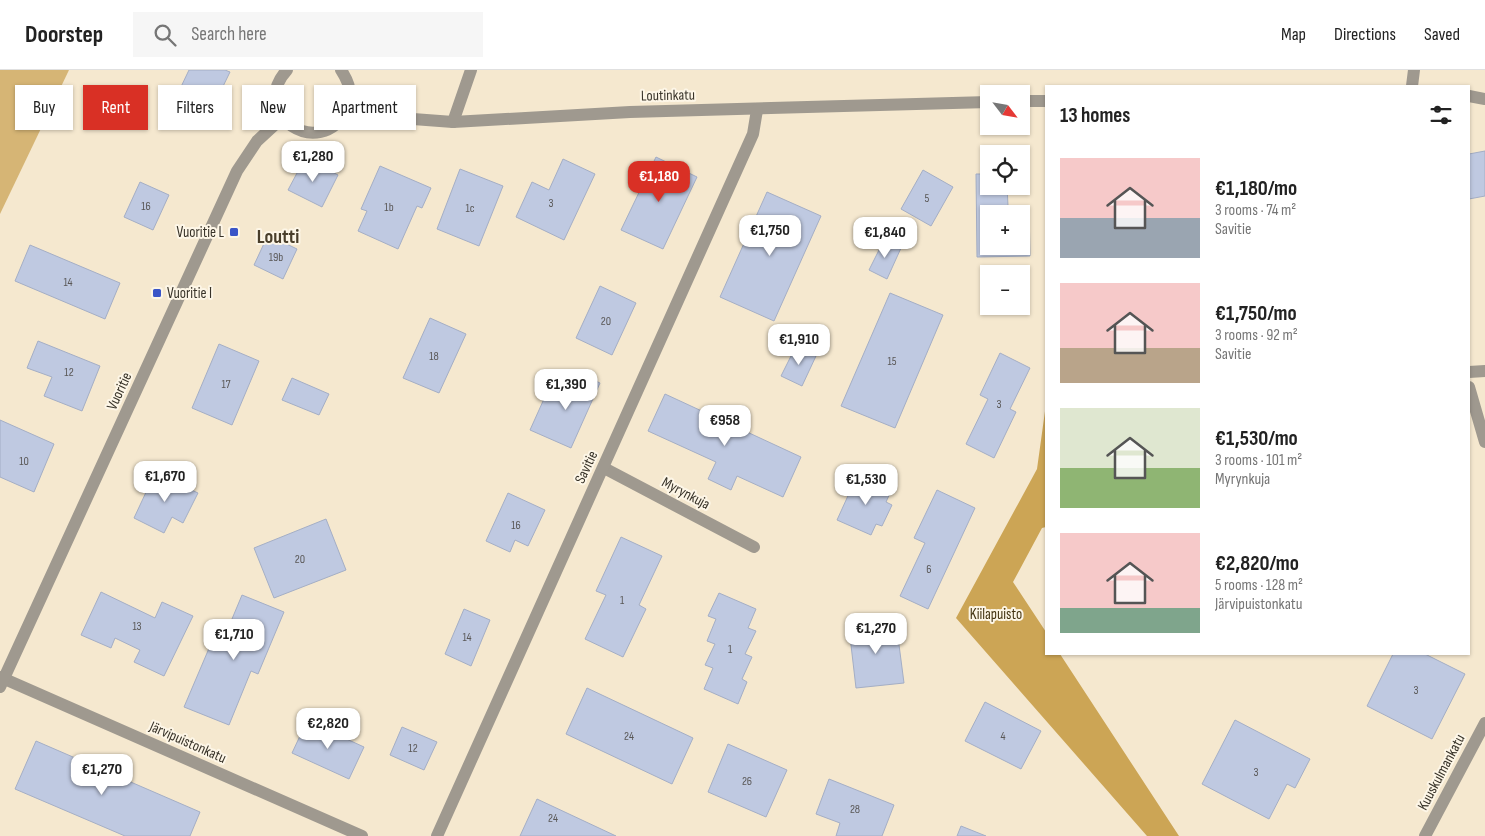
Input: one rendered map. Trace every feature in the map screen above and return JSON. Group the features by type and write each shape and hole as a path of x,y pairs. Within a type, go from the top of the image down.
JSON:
{"street":[{"path":"277,85 286,70"},
{"path":"341,70 349,85"},
{"path":"453,122 471,70"},
{"path":"1412,85 1414,70"},
{"path":"1470,96 1485,99"},
{"path":"1030,101 1045,101"},
{"name":"Loutinkatu","path":"416,119 453,122 630,112 757,110 980,102"},
{"name":"Savitie","path":"437,836 753,134 757,110"},
{"name":"Vuoritie","path":"1,681 237,171 257,141 269,130"},
{"path":"300,130 313,133 327,130"},
{"path":"1470,372 1485,371"},
{"path":"1470,391 1485,442"},
{"name":"Myrynkuja","path":"604,468 754,547"},
{"name":"Järvipuistonkatu","path":"1,681 362,836"},
{"name":"Kuuskulmankatu","path":"1425,836 1485,723"}],"shaded area":[{"path":"0,70 69,70 62,85 15,85 15,130 40,130 0,214"}],"green space":[{"name":"Kiilapuisto","path":"1045,411 1045,527 1042,528 1013,582 1045,630 1045,655 1061,655 1179,836 1147,836 956,618 1037,469"}],"building":[{"path":"189,70 225,70 230,72 224,85 182,85"},
{"path":"1485,151 1485,196 1470,199 1470,154"},
{"path":"656,157 697,177 663,249 621,230"},
{"path":"305,158 338,175 322,207 288,190"},
{"path":"563,159 595,174 564,240 516,217 532,182 549,190"},
{"path":"380,166 431,188 422,208 417,206 398,249 358,231 367,211 361,209"},
{"path":"460,169 503,186 479,246 437,229"},
{"path":"923,170 953,187 931,226 901,209"},
{"path":"976,174 980,174 980,195 1007,195 1008,205 980,205 980,255 1030,256 977,257"},
{"path":"140,182 169,195 153,230 124,217"},
{"path":"767,192 821,216 774,321 720,297"},
{"path":"268,235 297,249 283,279 254,265"},
{"path":"884,240 901,248 887,279 869,270"},
{"path":"30,245 120,283 105,319 15,281"},
{"path":"600,286 636,303 612,355 576,338"},
{"path":"890,293 943,315 895,428 841,406"},
{"path":"430,318 466,334 439,393 403,378"},
{"path":"38,341 100,366 82,411 44,396 52,377 27,368"},
{"path":"219,344 259,361 232,425 192,408"},
{"path":"796,346 816,356 802,386 781,376"},
{"path":"1000,353 1030,368 1010,409 1016,412 994,458 966,444 988,399 980,395"},
{"path":"574,371 600,383 571,448 530,430 548,390 562,397"},
{"path":"292,378 329,394 319,415 282,400"},
{"path":"665,394 801,457 783,497 737,476 731,490 708,479 716,462 648,431"},
{"path":"0,420 54,444 34,492 0,477"},
{"path":"155,473 198,493 183,523 172,517 164,533 134,518"},
{"path":"857,476 891,491 886,502 892,505 882,526 876,524 871,535 837,520"},
{"path":"937,490 975,508 928,609 900,596 925,543 914,538"},
{"path":"508,493 545,510 528,546 515,540 510,552 486,541"},
{"path":"326,519 346,570 274,598 254,548"},
{"path":"621,537 662,556 639,605 646,609 623,657 585,639 606,595 596,591"},
{"path":"101,592 155,618 162,602 193,616 164,676 134,662 140,650 115,638 111,648 81,635"},
{"path":"719,593 756,609 748,628 756,631 745,654 752,657 742,679 747,682 738,704 704,689 713,668 705,665 715,644 707,641 716,619 708,616"},
{"path":"242,595 284,612 258,674 251,671 229,725 184,707 210,646 219,650"},
{"path":"464,609 490,620 471,666 445,654"},
{"path":"896,622 904,683 856,688 849,628"},
{"path":"1392,655 1427,655 1465,674 1432,739 1367,706"},
{"path":"587,688 693,738 672,784 566,734"},
{"path":"985,702 1041,731 1021,769 965,741"},
{"path":"1235,720 1310,759 1295,788 1287,784 1269,819 1202,784"},
{"path":"307,721 364,747 349,779 292,753"},
{"path":"402,727 437,742 424,770 390,755"},
{"path":"36,741 200,812 190,836 125,836 15,789"},
{"path":"728,744 787,770 766,817 708,792"},
{"path":"829,779 894,805 882,836 836,836 840,823 816,814"},
{"path":"537,799 616,836 520,836"},
{"path":"961,826 986,836 957,836"}],"place":[{"name":"Vuoritie L","path":"234,232"},
{"name":"Vuoritie I","path":"157,293"}],"district":[{"name":"Loutti","path":"278,236"}]}
